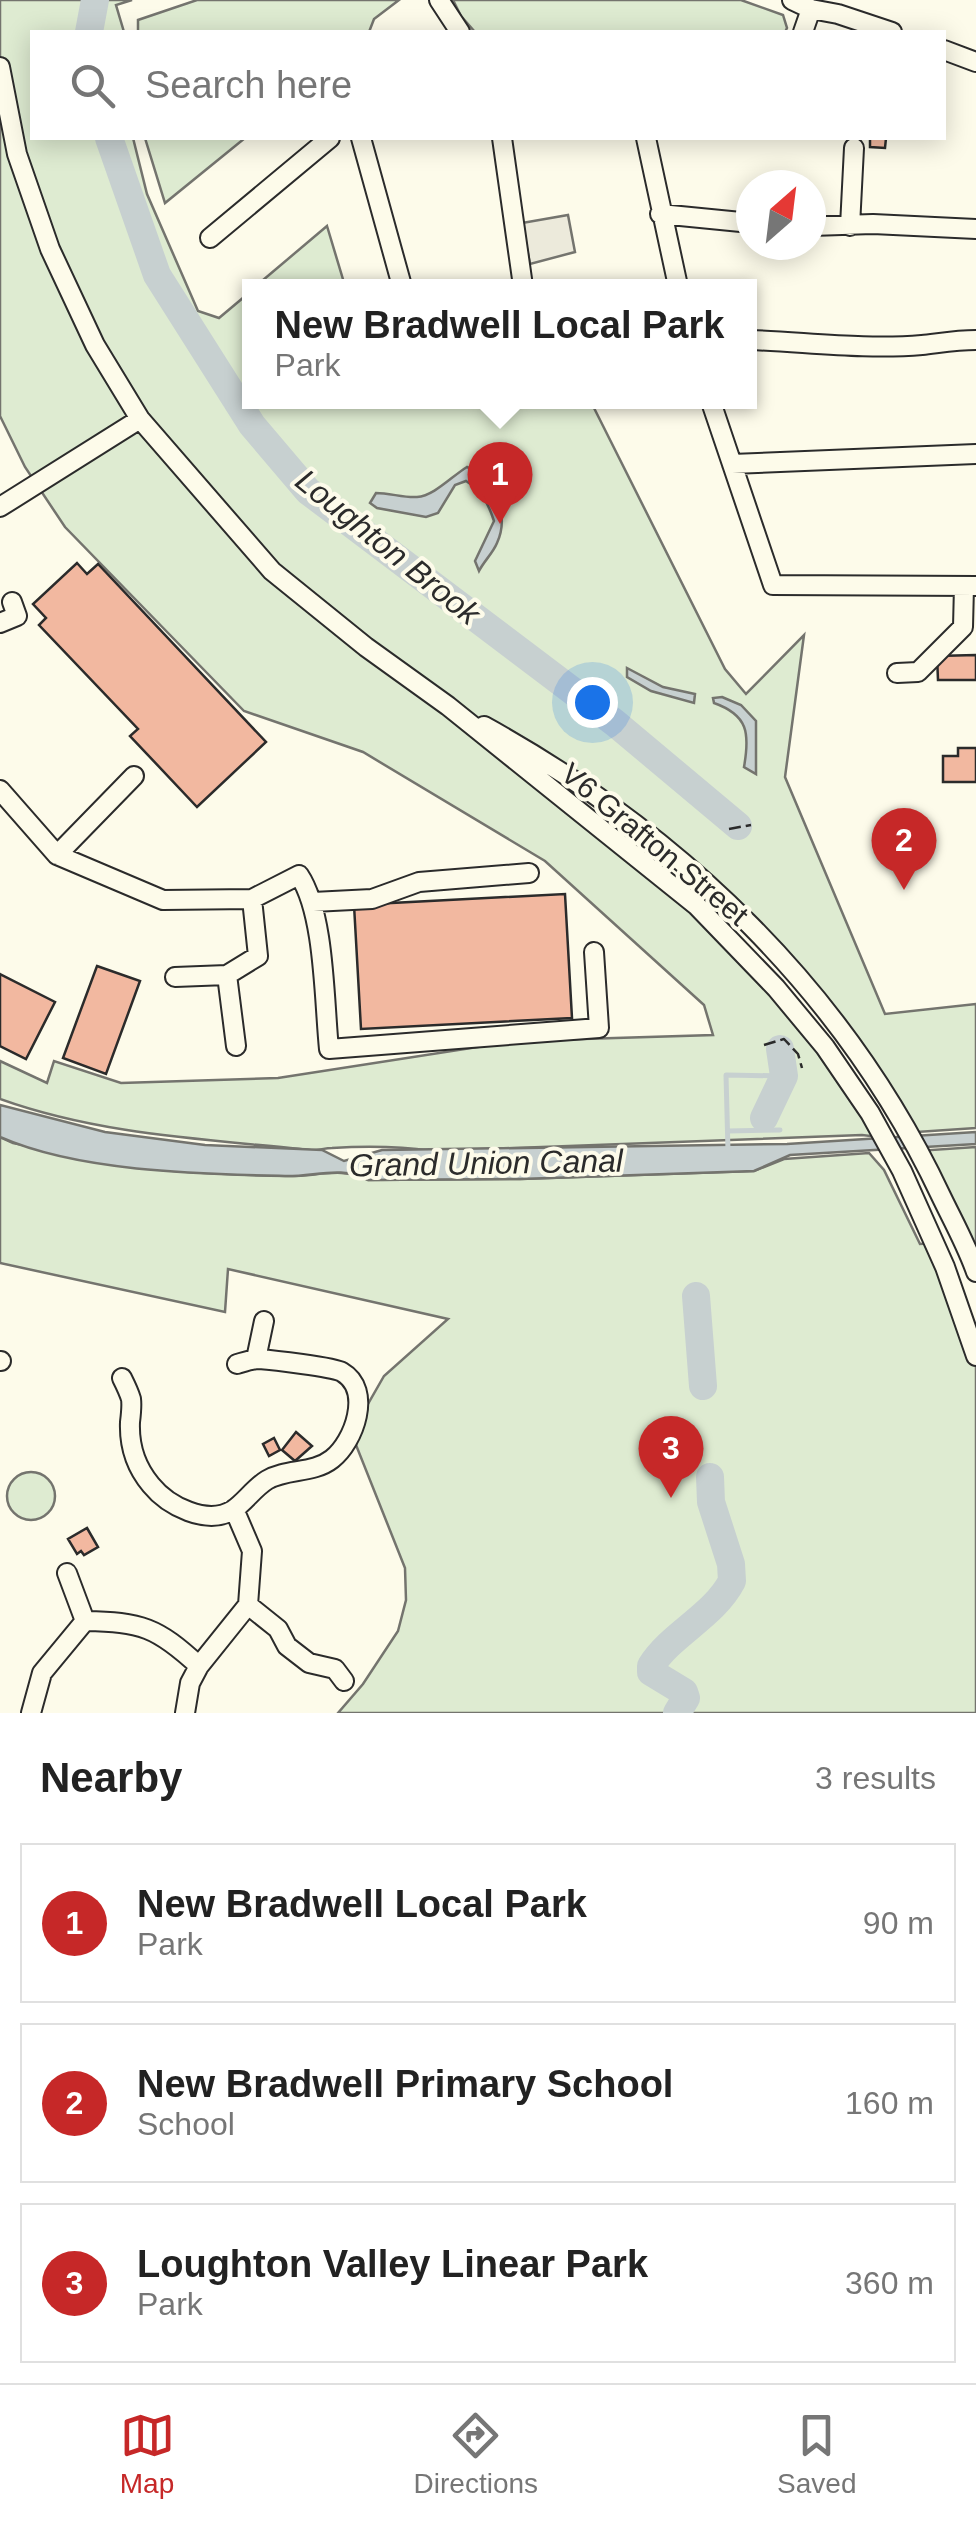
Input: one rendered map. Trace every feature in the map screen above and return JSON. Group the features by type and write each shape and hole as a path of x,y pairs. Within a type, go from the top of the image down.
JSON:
{"street":[{"path":"440,0 458,30"},
{"path":"792,0 886,30"},
{"path":"804,30 811,9"},
{"path":"946,51 970,60"},
{"name":"V6 Grafton Street","path":"0,67 17,154 50,250 95,345 140,419 272,571 697,906 776,988 870,1113 902,1171 940,1255 976,1356"},
{"path":"210,238 328,140"},
{"path":"362,140 400,279"},
{"path":"502,140 522,279"},
{"path":"646,140 676,279"},
{"path":"850,226 854,148"},
{"path":"660,214 736,221"},
{"path":"826,226 976,229"},
{"path":"757,340 866,345 976,340"},
{"path":"713,409 774,585 970,586 963,627 918,672 896,673"},
{"path":"0,507 140,419"},
{"path":"732,464 976,454"},
{"path":"0,622 17,616 12,602"},
{"name":"V6 Grafton Street","path":"448,706 533,753 606,800 721,895 794,970 828,1010 902,1120 976,1272"},
{"path":"57,855 134,776"},
{"path":"0,790 57,855 163,900 252,899 299,875 313,902 329,1049 599,1028 594,952"},
{"path":"313,902 372,899 419,882 528,873"},
{"path":"175,978 228,975 258,956 252,899"},
{"path":"228,975 236,1046"},
{"path":"256,1359 264,1322"},
{"path":"122,1378 132,1401 130,1446 141,1472 153,1488 192,1512 220,1516 234,1510 268,1479 331,1460 343,1448 356,1423 358,1395 341,1371 256,1359 237,1364"},
{"path":"185,1713 190,1684 199,1666 248,1605 252,1551 234,1510"},
{"path":"66,1573 85,1621"},
{"path":"248,1605 278,1629 287,1646 309,1663 335,1668 344,1681"},
{"path":"85,1621 128,1622 167,1636 199,1666"},
{"path":"31,1713 42,1673 85,1621"}],"green space":[{"path":"0,0 132,0 116,5 123,30 30,30 30,140 134,140 147,194 198,311 219,318 242,299 242,409 595,409 725,669 746,694 804,635 785,777 885,1014 976,1004 976,1128 902,1133 828,1010 671,851 457,711 590,812 776,988 887,1138 862,1135 431,1151 369,1147 312,1150 114,1128 0,1099 0,1061 47,1083 54,1061 121,1083 278,1078 517,1041 713,1035 704,1005 545,861 363,752 244,711 65,527 25,467 0,416"},
{"path":"197,0 399,0 374,19 370,30 138,30 138,20"},
{"path":"453,0 741,0 783,15 787,28 473,30"},
{"path":"146,140 243,140 165,203"},
{"path":"327,226 343,279 264,279"},
{"path":"0,1137 13,1143 134,1167 268,1176 338,1173 368,1180 754,1171 784,1159 869,1153 884,1170 920,1244 935,1243 976,1356 976,1713 338,1713 363,1684 398,1631 406,1600 405,1568 356,1445 368,1404 384,1376 448,1319 228,1269 225,1312 0,1263"},
{"path":"976,1147 976,1272 916,1151"},
{"path":"31,1472 48,1479 55,1496 48,1513 31,1520 14,1513 7,1496 14,1479"}],"shaded area":[{"path":"568,215 575,252 530,264 522,223"}],"water":[{"path":"467,467 492,488 502,521 497,543 479,571 475,561 494,521 484,498 466,481 455,485 438,513 426,517 377,508 370,503 376,493 423,496"},
{"path":"627,668 663,687 695,694 694,703 651,691 627,677"},
{"path":"722,697 741,705 756,721 756,774 744,767 747,744 740,720 714,703 713,698"},
{"name":"Grand Union Canal","path":"0,1105 105,1132 205,1145 322,1150 344,1161 382,1150 787,1144 976,1132 976,1144 790,1155 754,1171 368,1180 338,1172 285,1176 215,1174 102,1164 31,1149 0,1137"}],"building":[{"path":"870,140 886,140 885,148 870,147"},
{"path":"77,563 87,574 98,564 266,742 197,807 130,736 138,729 39,625 46,618 33,604"},
{"path":"976,655 976,680 938,680 937,656"},
{"path":"958,748 976,748 976,782 943,782 943,756 958,756"},
{"path":"565,894 572,1018 361,1029 354,905"},
{"path":"97,966 140,981 106,1074 63,1058"},
{"path":"0,974 55,1002 26,1059 0,1046"},
{"path":"296,1432 312,1446 295,1461 282,1450"},
{"path":"274,1438 280,1450 269,1456 263,1444"},
{"path":"87,1528 98,1547 84,1555 81,1551 77,1554 68,1539"}],"waterway":[{"name":"Loughton Brook","path":"89,30 95,0"},
{"name":"Loughton Brook","path":"110,140 157,275 252,425 308,491 615,723 738,826"},
{"name":"Loughton Brook","path":"764,1118 784,1076 780,1049"},
{"path":"728,1151 726,1075 784,1076"},
{"path":"728,1131 780,1130"},
{"name":"Loughton Brook","path":"696,1296 703,1386"},
{"name":"Loughton Brook","path":"677,1713 686,1698 684,1692 651,1672 651,1666 714,1605 732,1581 731,1564 711,1502 710,1477"}],"fence":[{"path":"729,829 751,825"},
{"path":"764,1045 784,1039 798,1054 802,1068"}],"place":[{"name":"New Bradwell Local Park","path":"500,524"},
{"name":"New Bradwell Primary School","path":"904,890"},
{"name":"Loughton Valley Linear Park","path":"671,1498"}]}
